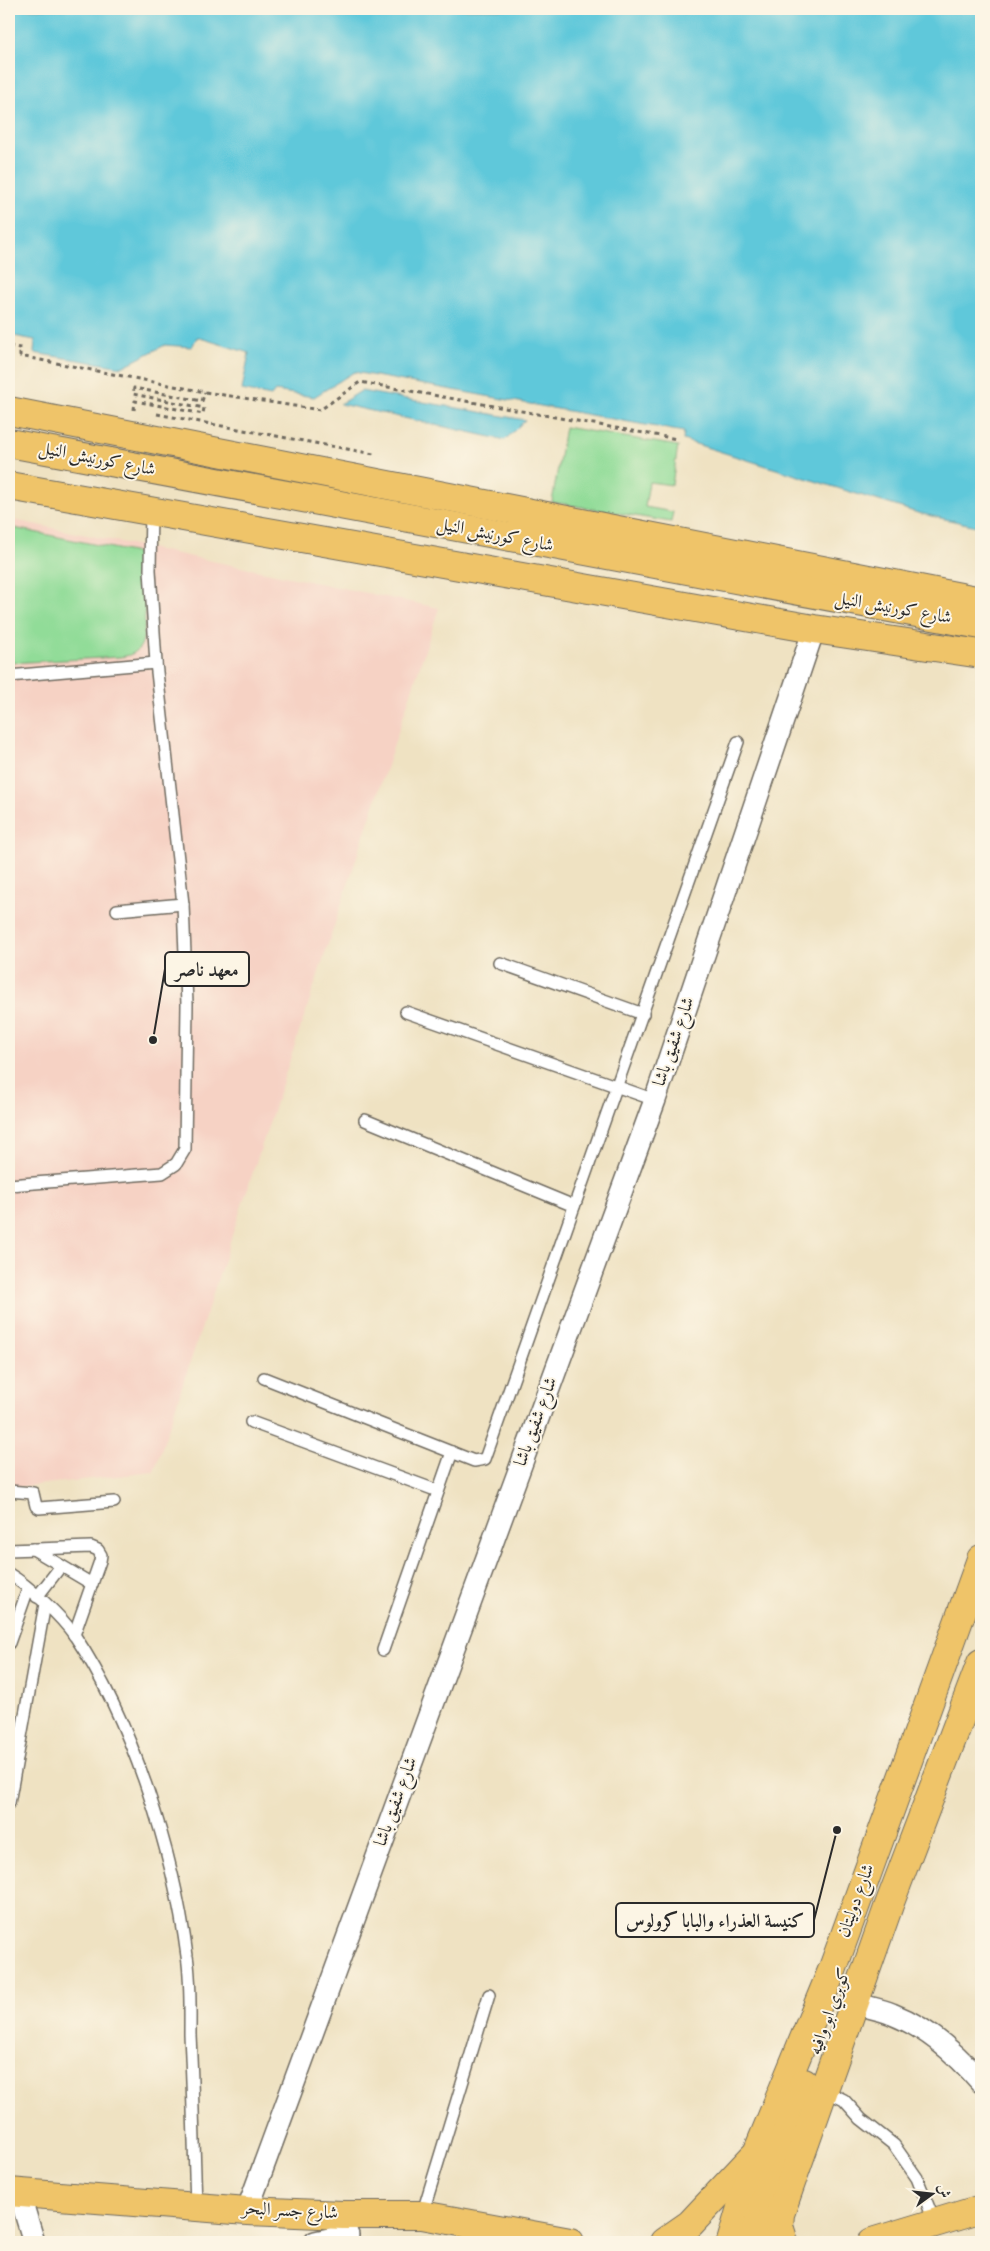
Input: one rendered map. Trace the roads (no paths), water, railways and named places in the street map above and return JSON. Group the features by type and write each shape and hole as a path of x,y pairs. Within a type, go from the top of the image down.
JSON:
{"main road":[{"path":"9,411 981,601"},
{"name":"شارع كورنيش النيل","path":"9,443 981,625"},
{"name":"شارع كورنيش النيل","path":"9,486 814,629 981,654"},
{"name":"شارع دوليتان","path":"731,2242 757,2153 832,1968 980,1567"},
{"name":"كوبري ابو وافيه","path":"754,2242 778,2158 811,2065 944,1708 981,1617"},
{"name":"شارع دوليتان","path":"784,2242 779,2226 780,2214 854,2003 981,1663"},
{"path":"664,2242 690,2224 757,2153"},
{"name":"شارع جسر البحر","path":"14,2192 196,2205 247,2211 347,2230 422,2215 570,2242"},
{"path":"872,2242 981,2209"}],"street":[{"name":"شارع شفيق باشا","path":"247,2211 655,1100 814,629"},
{"path":"854,2003 892,2014 927,2031 958,2056 981,2082"},
{"path":"14,2192 34,2242"},
{"path":"315,2242 347,2230"}],"lane":[{"path":"9,1185 162,1173 176,1164 186,1149 187,1004 183,904 156,663 150,570 151,511"},
{"path":"9,676 156,663"},
{"path":"264,1378 474,1461 485,1459 738,742"},
{"path":"117,910 183,904"},
{"path":"500,963 642,1014"},
{"path":"406,1012 655,1100"},
{"path":"365,1120 574,1206"},
{"path":"251,1422 438,1491"},
{"path":"383,1650 452,1452"},
{"path":"9,1491 33,1493 36,1506 39,1508 114,1502"},
{"path":"9,1550 91,1547 98,1550 101,1556 100,1562 74,1635"},
{"path":"33,1550 92,1584"},
{"path":"9,1803 41,1600 61,1566"},
{"path":"9,1574 41,1600 74,1635 110,1698 133,1752 152,1808 173,1882 188,1957 196,2205"},
{"path":"9,1643 28,1589"},
{"path":"422,2215 489,1994"},
{"path":"823,2090 844,2100 861,2118 894,2145 917,2178 935,2223"}],"water":[{"path":"9,9 981,9 981,527 918,513 683,440 684,432 354,372 314,397 275,391 271,396 242,390 249,353 197,337 192,347 165,345 122,367 34,353 35,340 9,335"},
{"path":"361,391 525,420 505,440 340,404"}],"place":[{"name":"معهد ناصر","path":"153,1040"},
{"name":"كنيسة العذراء والبابا كرولوس","path":"837,1830"}]}
